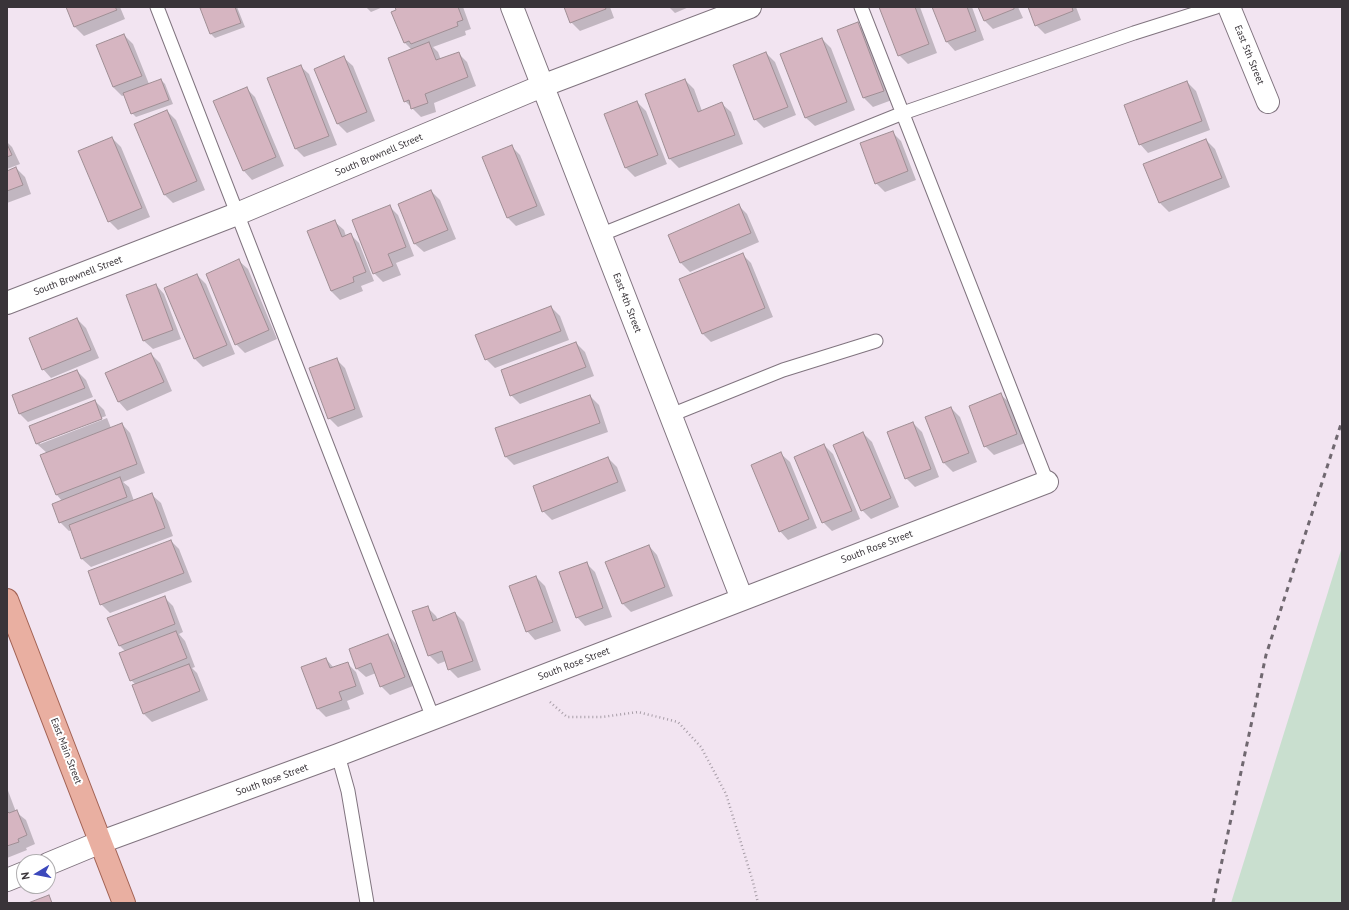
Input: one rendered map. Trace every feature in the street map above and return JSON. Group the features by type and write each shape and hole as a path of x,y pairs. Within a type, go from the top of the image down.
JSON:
{"main road":[{"name":"East Main Street","path":"7,600 124,903"}],"street":[{"name":"East 4th Street","path":"512,7 742,599"},
{"name":"South Brownell Street","path":"7,303 237,214 542,86 750,7"},
{"name":"East 5th Street","path":"1229,7 1268,102"},
{"name":"South Rose Street","path":"56,861 101,842 338,755 1046,482"}],"lane":[{"path":"157,7 433,718"},
{"path":"861,7 1046,482"},
{"path":"600,234 903,113 1134,33 1216,7"},
{"path":"671,415 783,370 876,341"},
{"path":"338,755 348,791 367,903"}],"path":[{"path":"527,682 567,717 602,717 638,712 678,722 701,747 726,794 754,882 758,903"}],"green space":[{"path":"1342,547 1342,903 1231,903"}],"building":[{"path":"66,7 115,7 117,10 74,27"},
{"path":"235,7 241,23 210,34 200,8"},
{"path":"395,7 458,7 463,20 457,22 458,26 411,44 409,41 404,43 391,12 396,10"},
{"path":"564,7 605,7 606,9 570,23"},
{"path":"879,7 915,7 929,44 898,56"},
{"path":"932,7 967,7 976,31 946,42"},
{"path":"978,7 1014,7 1014,9 984,21"},
{"path":"1028,7 1072,7 1073,11 1035,26"},
{"path":"858,22 884,91 863,98 837,30"},
{"path":"124,34 142,76 113,87 96,45"},
{"path":"822,38 847,102 805,118 780,54"},
{"path":"429,42 436,60 459,52 468,77 425,94 428,103 411,109 409,100 404,102 388,58"},
{"path":"766,52 788,107 754,120 733,65"},
{"path":"344,56 367,112 337,124 314,69"},
{"path":"301,65 329,136 295,149 267,78"},
{"path":"161,79 169,100 131,114 123,93"},
{"path":"685,79 698,112 722,102 735,135 669,159 645,94"},
{"path":"1187,81 1202,121 1139,145 1124,105"},
{"path":"247,87 276,157 243,171 213,101"},
{"path":"637,101 658,155 625,168 604,114"},
{"path":"167,110 197,181 164,195 134,124"},
{"path":"893,131 908,171 875,184 860,143"},
{"path":"112,137 142,208 108,222 78,151"},
{"path":"1206,139 1222,178 1159,203 1143,164"},
{"path":"7,144 12,155 7,157"},
{"path":"512,145 537,206 507,218 482,157"},
{"path":"16,167 23,185 7,191 7,171"},
{"path":"431,190 448,230 414,244 398,204"},
{"path":"739,204 751,233 680,263 668,235"},
{"path":"390,205 406,247 388,254 393,266 373,274 352,220"},
{"path":"335,220 342,237 351,233 366,272 353,277 354,282 331,291 307,231"},
{"path":"743,253 765,308 702,334 679,279"},
{"path":"239,259 269,330 235,345 206,274"},
{"path":"197,274 227,345 194,359 164,288"},
{"path":"156,284 173,330 143,341 126,295"},
{"path":"551,306 561,331 485,360 475,335"},
{"path":"77,318 91,350 42,370 29,338"},
{"path":"576,342 586,367 510,396 501,370"},
{"path":"151,353 164,382 118,402 105,373"},
{"path":"337,358 355,409 328,419 309,368"},
{"path":"77,370 85,388 19,414 12,395"},
{"path":"1001,393 1017,434 984,447 969,406"},
{"path":"590,395 600,423 505,457 495,428"},
{"path":"95,400 102,419 36,444 29,426"},
{"path":"951,407 969,453 943,463 925,417"},
{"path":"913,422 931,469 905,479 887,432"},
{"path":"122,423 137,464 56,495 40,455"},
{"path":"863,432 891,498 861,511 833,445"},
{"path":"824,444 852,511 822,523 794,457"},
{"path":"781,452 809,519 779,532 751,465"},
{"path":"608,457 618,482 542,512 533,486"},
{"path":"120,477 127,497 59,523 52,504"},
{"path":"152,493 165,528 81,559 69,525"},
{"path":"171,540 184,573 100,605 88,571"},
{"path":"649,545 665,587 622,604 605,562"},
{"path":"587,562 603,608 576,618 559,572"},
{"path":"536,576 553,622 526,632 509,586"},
{"path":"165,596 175,624 119,646 107,618"},
{"path":"428,606 433,621 455,612 473,661 448,670 442,651 428,656 412,611"},
{"path":"176,631 187,658 130,681 119,653"},
{"path":"388,634 405,677 380,687 371,663 356,669 349,649"},
{"path":"326,658 330,668 348,662 356,686 339,692 342,700 317,709 301,667"},
{"path":"189,664 200,691 143,714 132,685"},
{"path":"17,810 27,835 18,839 19,842 7,846 7,811 9,813"},
{"path":"49,895 52,903 28,903"}],"railway":[{"path":"1213,903 1266,655 1342,421"}]}
